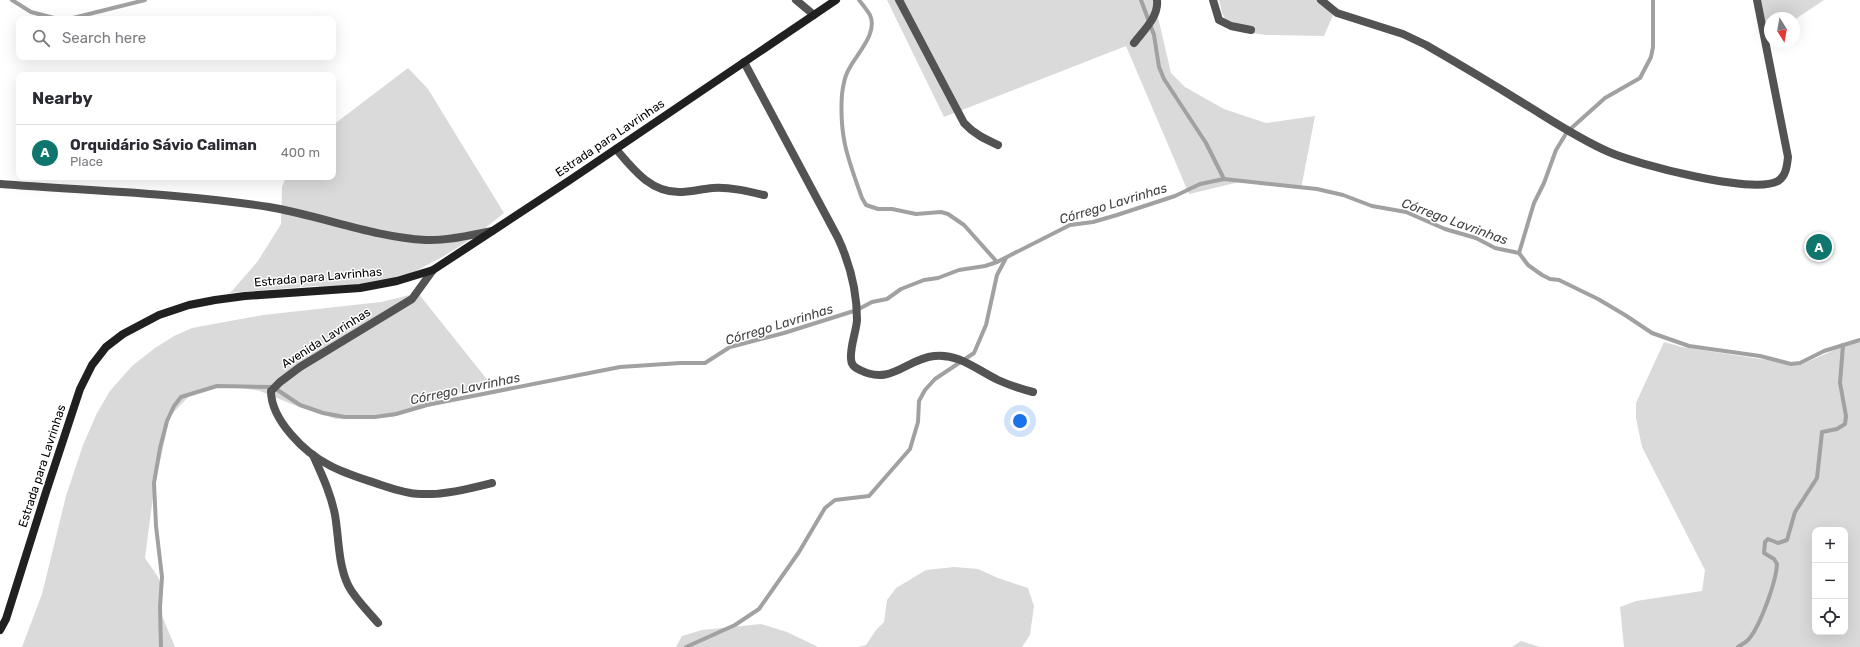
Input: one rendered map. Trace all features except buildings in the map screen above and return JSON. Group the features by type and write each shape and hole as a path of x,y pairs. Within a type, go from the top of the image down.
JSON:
{"street":[{"path":"796,0 814,15"},
{"name":"Estrada para Lavrinhas","path":"0,630 6,619 80,390 92,365 106,347 123,334 159,315 188,306 244,296 360,288 397,281 433,270 616,149 836,0"},
{"path":"899,0 964,122 971,130 982,138 998,145"},
{"path":"1134,43 1155,14 1158,6 1157,0"},
{"path":"1213,0 1219,20 1231,26 1251,30"},
{"path":"1321,0 1338,13 1403,34 1426,45 1580,138 1610,153 1645,164 1728,183 1768,184 1777,181 1785,171 1788,157 1757,0"},
{"path":"744,62 848,259 856,296 857,321 851,360 855,368 862,372 880,376 889,375 921,359 932,356 950,357 960,359 998,380 1033,392"},
{"path":"616,149 640,176 651,184 665,190 680,192 726,188 764,195"},
{"path":"0,184 117,191 270,207 394,236 428,240 454,238 493,230"},
{"name":"Avenida Lavrinhas","path":"313,454 291,434 281,421 274,409 271,399 271,391 300,367 412,299 433,270"},
{"path":"313,454 328,465 344,472 392,488 418,494 443,493 492,483"},
{"path":"313,454 328,491 335,514 344,573 348,585 359,601 378,623"}],"shaded area":[{"path":"887,0 1154,0 1171,73 1185,87 1224,109 1266,123 1315,116 1301,189 1248,180 1189,194 1126,46 944,117"},
{"path":"1219,0 1320,0 1333,15 1324,36 1266,35 1231,30 1222,13"},
{"path":"1759,0 1824,0 1800,16 1800,12 1764,12 1764,29"},
{"path":"408,68 428,89 504,213 474,237 444,256 414,272 382,283 325,287 315,286 228,293 232,291 258,261 281,224 282,187 285,180 336,180 336,123"},
{"path":"418,293 489,382 393,417 336,419 294,405 260,391 223,385 193,392 170,416 154,489 145,558 158,577 163,589 160,611 175,647 22,647 42,594 66,496 83,445 97,413 110,391 132,366 155,348 174,336 192,328 263,315 381,302"},
{"path":"1860,341 1860,647 1624,647 1620,607 1636,601 1702,591 1705,570 1642,447 1636,418 1636,403 1664,342 1682,347 1800,365 1848,344"},
{"path":"954,567 978,569 998,578 1028,588 1034,606 1030,635 1022,647 858,647 866,645 876,630 884,622 887,600 896,588 926,570"},
{"path":"761,624 787,632 818,647 676,647 682,636 702,630"},
{"path":"1521,641 1540,647 1512,647"}],"waterway":[{"path":"12,0 31,12 46,16"},
{"path":"81,16 145,0"},
{"path":"859,0 870,15 872,23 871,30 864,46 846,75 841,109 843,136 862,198 866,205 878,209 892,209 916,214 941,212 948,214 964,225 997,262"},
{"path":"1141,0 1154,35 1159,67 1164,79 1206,143 1224,179"},
{"path":"1519,253 1534,203 1544,183 1556,150 1567,132 1605,98 1640,78 1651,57 1653,47 1653,0"},
{"name":"Córrego Lavrinhas","path":"161,647 160,607 162,577 156,526 154,483 160,448 167,421 174,406 181,397 217,386 273,387 300,405 323,413 345,417 375,417 396,414 427,405 620,367 705,363 730,347 784,333 857,310 872,302 887,299 901,289 924,280 938,278 959,270 985,266 997,262 1070,225 1093,222 1117,215 1175,196 1200,184 1224,179 1317,189 1343,195 1372,206 1406,212 1445,229 1476,238 1495,248 1519,253 1528,265 1542,275 1550,279 1559,280 1598,299 1652,333 1689,346 1760,356 1791,364 1800,363 1824,351 1860,340"},
{"path":"686,647 735,625 759,609 799,552 825,508 835,500 869,496 910,449 918,422 919,401 925,390 935,379 974,353 986,325 997,275 1006,258"},
{"path":"1738,647 1748,640 1753,634 1767,604 1774,582 1777,564 1774,559 1764,553 1765,542 1768,539 1778,543 1787,540 1795,512 1817,478 1822,432 1837,429 1845,424 1846,416 1840,383 1843,345"}],"place":[{"name":"Orquidário Sávio Caliman","path":"1819,247"}]}
